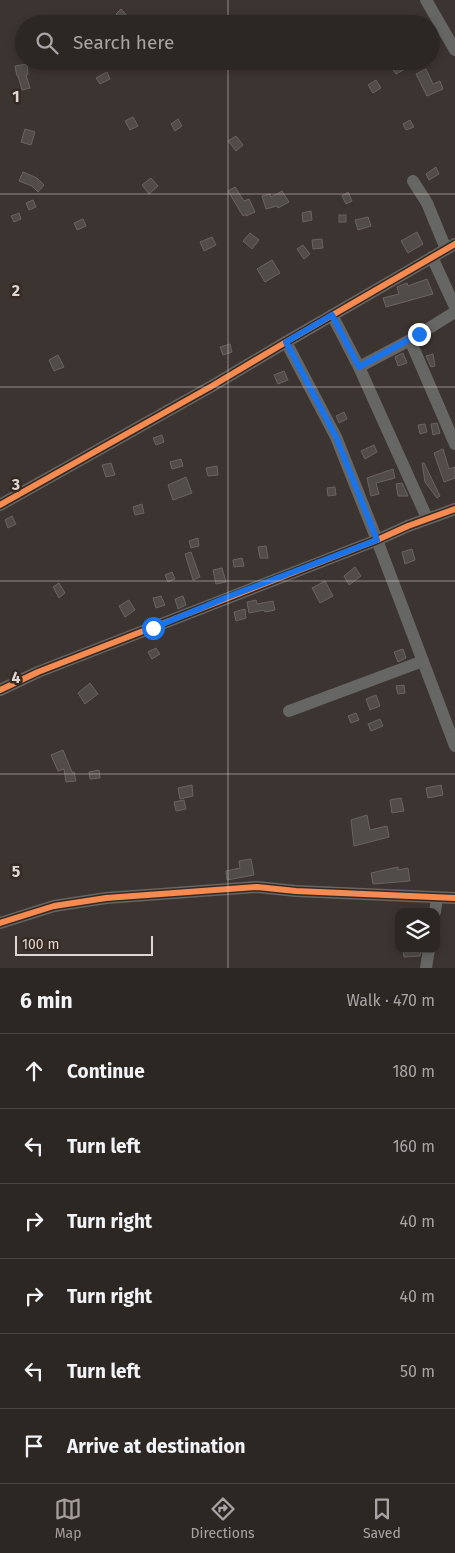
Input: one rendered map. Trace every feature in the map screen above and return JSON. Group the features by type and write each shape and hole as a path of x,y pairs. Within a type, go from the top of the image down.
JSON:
{"street":[{"path":"426,0 435,15"},
{"path":"440,24 455,50"},
{"path":"0,505 212,386 450,246 414,181"},
{"path":"432,257 455,308"},
{"path":"359,367 410,340 455,312"},
{"path":"332,315 359,367 427,518"},
{"path":"410,340 455,444"},
{"path":"286,342 336,437 455,746"},
{"path":"0,690 78,656 377,540 427,518 455,509"},
{"path":"289,711 423,661"},
{"path":"0,922 54,906 106,898 257,887 296,891 455,898"},
{"path":"436,908 437,898"},
{"path":"426,968 428,953"}],"building":[{"path":"121,9 126,15 117,15"},
{"path":"16,70 28,70 28,74 26,75 30,88 22,90"},
{"path":"393,70 403,70 396,74"},
{"path":"426,70 433,84 440,81 443,89 427,96 416,74"},
{"path":"107,72 110,79 100,84 96,78"},
{"path":"376,80 381,88 373,93 368,85"},
{"path":"133,117 138,126 130,130 125,121"},
{"path":"178,119 182,126 175,131 171,124"},
{"path":"410,120 414,127 406,130 403,124"},
{"path":"25,129 35,132 31,145 21,142"},
{"path":"236,136 243,145 236,151 228,141"},
{"path":"436,167 439,174 429,180 426,174"},
{"path":"23,172 37,178 44,185 38,192 32,186 19,181"},
{"path":"151,178 158,186 149,194 142,185"},
{"path":"235,187 244,201 249,199 255,212 243,216 228,191"},
{"path":"282,191 289,202 278,208 277,206 266,209 262,196 270,194 271,197"},
{"path":"348,192 352,201 346,204 342,196"},
{"path":"33,200 36,207 29,210 26,203"},
{"path":"311,211 312,220 303,222 302,213"},
{"path":"19,213 21,219 14,222 11,216"},
{"path":"339,215 346,215 346,222 339,222"},
{"path":"368,217 371,226 358,230 355,220"},
{"path":"83,219 86,226 77,230 74,223"},
{"path":"417,232 423,244 408,253 401,241"},
{"path":"250,233 259,240 252,249 243,241"},
{"path":"212,237 216,245 204,251 200,242"},
{"path":"322,239 323,248 313,249 312,240"},
{"path":"303,245 310,254 304,259 297,249"},
{"path":"272,260 280,273 265,282 257,269"},
{"path":"427,279 433,294 386,307 383,298 399,294 397,287 407,283 408,286"},
{"path":"230,344 232,352 223,355 220,347"},
{"path":"403,353 407,363 398,366 395,357"},
{"path":"433,354 435,366 431,367 426,356"},
{"path":"58,355 64,367 54,371 49,360"},
{"path":"284,371 288,380 278,384 274,375"},
{"path":"344,412 347,419 339,423 336,416"},
{"path":"437,423 440,433 433,435 431,424"},
{"path":"425,424 427,432 420,434 418,425"},
{"path":"162,435 164,442 156,445 153,438"},
{"path":"374,445 377,452 365,459 361,451"},
{"path":"443,449 449,469 455,467 455,478 444,482 434,453"},
{"path":"181,459 183,466 172,469 170,462"},
{"path":"111,463 115,475 106,477 102,465"},
{"path":"422,463 424,463 440,496 437,498 425,482"},
{"path":"217,466 218,475 208,476 206,468"},
{"path":"393,469 395,478 376,483 379,494 371,496 367,478"},
{"path":"186,477 192,493 173,500 168,485"},
{"path":"402,483 408,496 398,496 396,484"},
{"path":"335,487 336,495 328,496 327,488"},
{"path":"142,504 144,513 135,515 133,507"},
{"path":"12,516 16,524 8,528 5,520"},
{"path":"198,538 199,546 191,548 189,541"},
{"path":"266,546 268,558 260,558 258,547"},
{"path":"412,549 415,560 405,564 402,552"},
{"path":"191,552 200,577 193,580 185,554"},
{"path":"242,558 244,566 234,567 233,560"},
{"path":"355,567 361,576 349,585 344,576"},
{"path":"222,568 226,582 216,584 213,570"},
{"path":"172,572 175,579 168,582 165,575"},
{"path":"325,581 333,596 320,603 312,588"},
{"path":"59,583 65,593 59,598 53,587"},
{"path":"161,596 165,605 156,608 153,598"},
{"path":"183,596 186,605 178,609 175,599"},
{"path":"129,600 135,610 125,617 119,606"},
{"path":"256,600 257,604 273,601 275,610 249,613 247,602"},
{"path":"245,609 246,618 236,621 234,612"},
{"path":"156,648 160,654 152,659 148,652"},
{"path":"403,649 406,658 398,662 394,652"},
{"path":"90,683 98,694 85,704 78,693"},
{"path":"404,685 405,693 398,694 396,686"},
{"path":"376,695 380,706 370,710 366,699"},
{"path":"356,713 359,720 351,723 348,716"},
{"path":"380,719 383,726 371,731 368,724"},
{"path":"63,750 72,772 74,772 76,781 66,782 64,769 58,771 51,755"},
{"path":"99,770 100,778 90,779 89,772"},
{"path":"192,785 193,796 180,799 178,788"},
{"path":"441,785 443,795 428,798 426,788"},
{"path":"401,798 404,811 392,813 390,800"},
{"path":"184,800 186,809 176,811 174,802"},
{"path":"367,815 370,830 387,826 389,837 354,846 351,820"},
{"path":"251,859 254,875 227,880 226,871 240,868 239,861"},
{"path":"398,867 398,870 408,868 410,881 373,884 371,873"},
{"path":"404,953 420,953 420,956 404,957"}],"cycle path":[{"path":"0,505 212,386 455,244"},
{"path":"0,690 38,672 455,509"},
{"path":"0,923 54,906 106,898 257,887 296,891 455,898"}],"route":[{"path":"153,628 230,596 377,540 336,437 286,342 332,315 359,367 419,334"}]}
